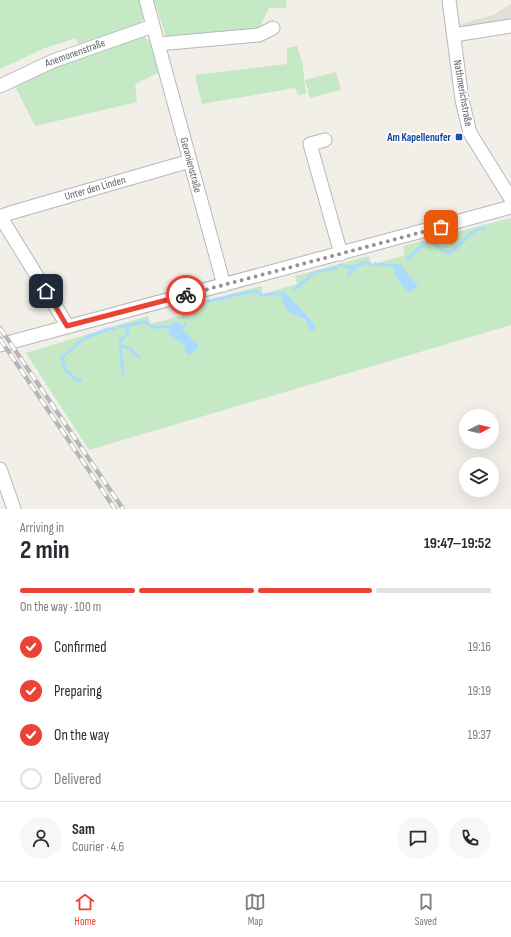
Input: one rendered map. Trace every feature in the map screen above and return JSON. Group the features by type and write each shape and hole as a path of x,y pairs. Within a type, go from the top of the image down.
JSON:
{"street":[{"name":"Geranienstraße","path":"146,0 224,285"},
{"name":"Nathmerichstraße","path":"449,0 462,100 470,133 511,199"},
{"name":"Anemonenstraße","path":"0,86 29,70 153,26"},
{"path":"454,35 511,26"},
{"path":"158,44 259,35 273,28"},
{"path":"324,140 310,144 341,254"},
{"name":"Unter den Linden","path":"0,217 190,161"},
{"path":"0,345 511,207"},
{"path":"0,217 67,326"},
{"path":"0,469 14,509"}],"shaded area":[{"path":"511,4 511,30 466,38 461,24 493,15"}],"green space":[{"path":"0,0 139,0 144,18 140,24 78,44 76,38 45,48 0,69"},
{"path":"154,0 286,0 287,8 269,8 258,30 174,38 166,36"},
{"path":"143,36 150,42 158,73 135,84 137,102 35,126 15,86 61,65"},
{"path":"297,46 302,61 306,94 298,95 295,88 202,104 195,75 287,64 287,48"},
{"path":"336,72 341,90 310,98 305,80"},
{"path":"511,218 511,325 89,450 26,353 148,316 150,324 184,315 182,307 261,286 263,294 297,284 295,276 369,256 371,265 405,255 403,246"}],"water":[{"path":"399,263 418,286 411,292 408,292 396,277 394,267"},
{"path":"286,293 314,324 315,328 313,331 310,331 306,320 292,313 286,308 281,294"},
{"path":"175,322 198,345 198,348 190,355 186,354 181,342 170,336 168,327"}],"waterway":[{"path":"479,228 485,229"},
{"path":"459,246 469,235 477,230"},
{"path":"426,243 432,242 441,249"},
{"path":"407,259 423,245"},
{"path":"443,251 449,253 456,248"},
{"path":"340,265 352,268 366,262 372,265"},
{"path":"375,264 397,266"},
{"path":"316,272 337,268"},
{"path":"348,275 355,268"},
{"path":"295,289 313,274"},
{"path":"230,296 256,291 264,296 268,294"},
{"path":"271,294 284,294"},
{"path":"208,301 228,297"},
{"path":"184,316 205,304"},
{"path":"119,327 145,322 155,328"},
{"path":"176,323 182,327 185,324"},
{"path":"158,327 168,327 176,323"},
{"path":"125,336 128,333 127,325"},
{"path":"85,338 108,329 115,329"},
{"path":"123,338 120,340 123,374"},
{"path":"65,355 82,340"},
{"path":"120,345 131,349 139,358"},
{"path":"62,356 65,370 78,381"}],"railway":[{"path":"0,328 123,509"},
{"path":"0,339 115,509"}],"way so far":[{"path":"186,295 441,227"}],"place":[{"name":"Am Kapellenufer","path":"459,137"}],"route":[{"path":"46,291 67,326 186,295"}]}
